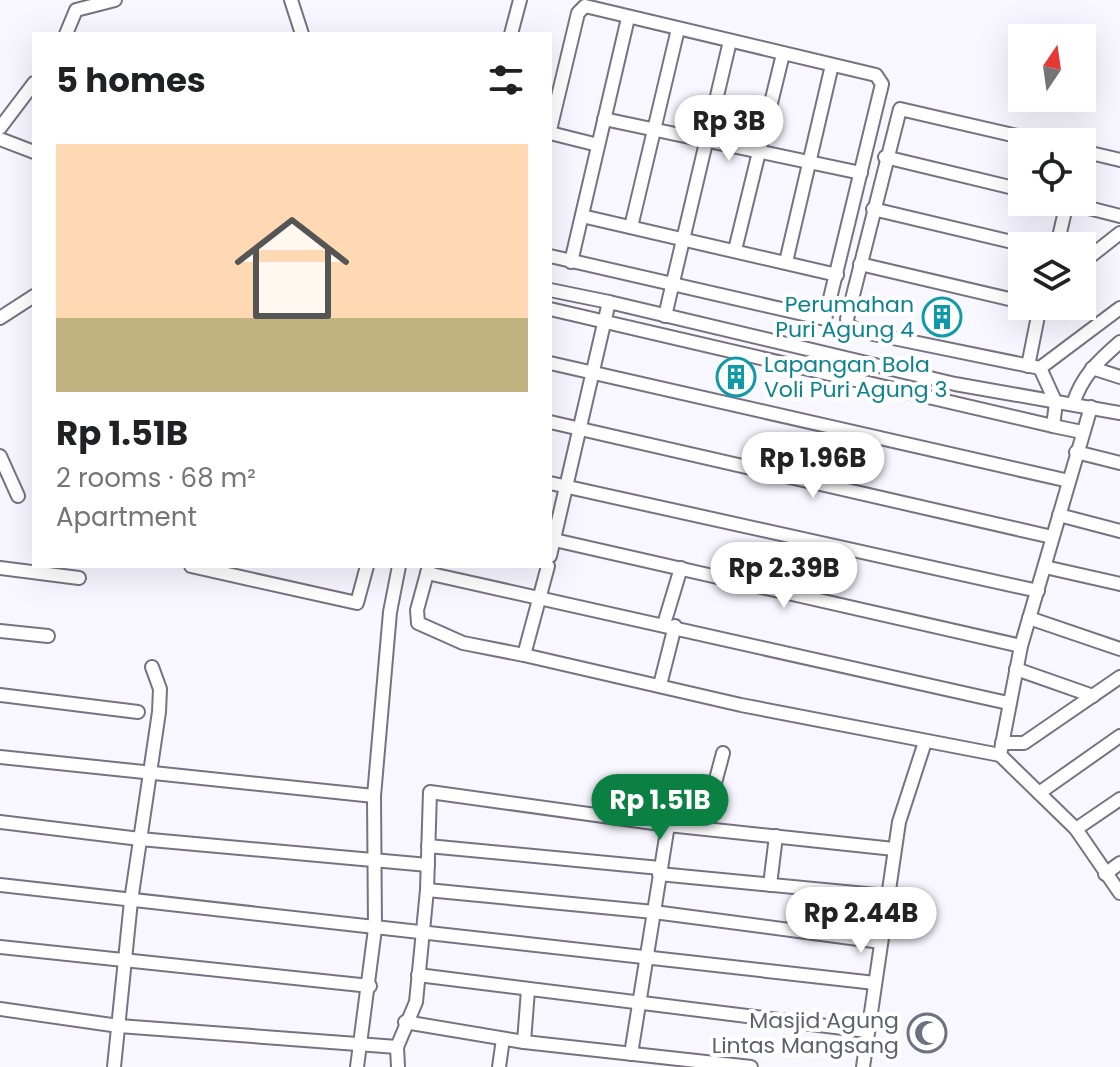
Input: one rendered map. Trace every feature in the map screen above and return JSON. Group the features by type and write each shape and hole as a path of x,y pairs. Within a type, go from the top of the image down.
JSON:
{"street":[{"path":"67,32 76,10 115,0"},
{"path":"291,0 301,32"},
{"path":"512,32 520,0"},
{"path":"552,124 580,8 585,6 881,79 837,275 826,316 822,319 671,287 552,257"},
{"path":"571,262 628,18"},
{"path":"631,227 678,29"},
{"path":"665,312 730,41"},
{"path":"735,250 783,54"},
{"path":"786,262 832,65"},
{"path":"0,128 32,86"},
{"path":"1008,134 905,108 897,114 848,325 859,331 1034,367 1120,308"},
{"path":"604,119 861,173"},
{"path":"552,133 598,145"},
{"path":"0,139 32,151"},
{"path":"1096,154 1120,160"},
{"path":"885,157 1008,183"},
{"path":"873,209 1008,241"},
{"path":"1096,210 1120,216"},
{"path":"582,216 837,275"},
{"path":"1096,252 1120,233"},
{"path":"860,264 1008,299"},
{"path":"552,290 665,312 955,384 1052,392"},
{"path":"0,318 32,297"},
{"path":"609,302 582,427 552,539 1021,646"},
{"path":"552,309 1082,432"},
{"path":"1039,320 1034,367 1052,392 1073,404 1120,413"},
{"path":"1073,404 1079,385 1120,342"},
{"path":"552,363 1069,481"},
{"path":"1092,368 1120,377"},
{"path":"1052,392 1053,426"},
{"path":"1091,407 1021,646 1001,749 1076,829 1120,893"},
{"path":"552,422 1052,537"},
{"path":"1076,452 1120,463"},
{"path":"0,456 18,496"},
{"path":"552,483 1038,591"},
{"path":"1059,515 1120,531"},
{"path":"1045,567 1120,584"},
{"path":"0,568 79,578"},
{"path":"203,568 357,603 366,568"},
{"path":"357,1067 370,986 375,929 374,796 390,612 399,568"},
{"path":"524,655 547,568"},
{"path":"660,685 681,568"},
{"path":"1008,703 670,625 538,598 428,569 417,610 418,623 463,643 925,742 1001,749 1024,743 1120,677"},
{"path":"1029,618 1120,649"},
{"path":"0,631 48,636"},
{"path":"114,1067 131,901 159,712 160,689 152,667"},
{"path":"1016,669 1093,696"},
{"path":"0,695 138,712"},
{"path":"1039,793 1120,736"},
{"path":"863,1067 899,822 925,742"},
{"path":"703,828 723,753"},
{"path":"0,757 374,796"},
{"path":"398,1067 397,1047 416,1002 427,890 430,792 668,825 776,836 895,843"},
{"path":"1076,829 1120,799"},
{"path":"0,822 140,839 428,865"},
{"path":"631,1054 649,958 659,871 668,825"},
{"path":"770,885 776,836"},
{"path":"428,846 887,896"},
{"path":"1105,874 1120,863"},
{"path":"0,885 875,983"},
{"path":"427,890 654,912 881,942"},
{"path":"0,947 370,986"},
{"path":"418,975 867,1031"},
{"path":"524,1042 528,990"},
{"path":"0,1009 119,1026 397,1047"},
{"path":"405,1022 524,1042 751,1067"},
{"path":"499,1067 503,1039"},
{"path":"612,1067 613,1052"}],"place":[{"name":"Perumahan Puri Agung 4","path":"942,317"},
{"name":"Lapangan Bola Voli Puri Agung 3","path":"736,377"},
{"name":"Masjid Agung Lintas Mangsang","path":"927,1033"}]}
